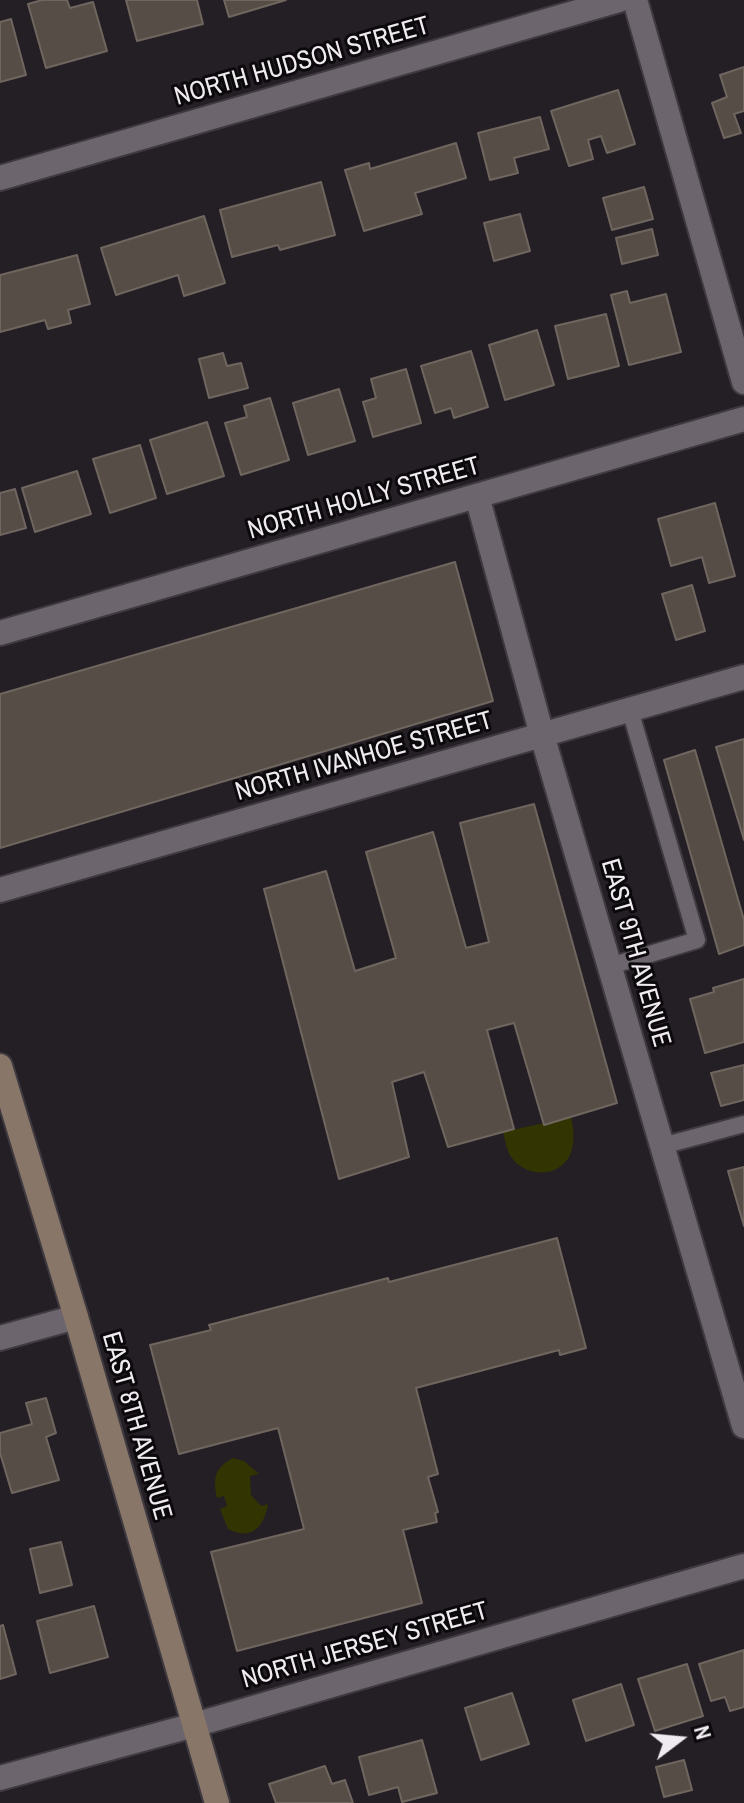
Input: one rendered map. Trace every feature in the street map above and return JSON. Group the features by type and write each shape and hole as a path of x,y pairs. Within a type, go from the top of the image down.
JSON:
{"street":[{"name":"NORTH HUDSON STREET","path":"0,178 619,0"},
{"path":"635,0 744,382"},
{"name":"NORTH HOLLY STREET","path":"0,633 744,419"},
{"name":"EAST 9TH AVENUE","path":"477,496 542,735 744,1426"},
{"name":"NORTH IVANHOE STREET","path":"0,890 744,677"},
{"name":"EAST 8TH AVENUE","path":"0,1066 217,1803"},
{"path":"0,1338 76,1317"},
{"name":"NORTH JERSEY STREET","path":"0,1778 744,1566"}],"lane":[{"path":"610,966 697,940 630,710"},
{"path":"662,1146 744,1124"}],"shaded area":[{"path":"571,1117 574,1136 572,1151 558,1168 533,1171 517,1164 511,1157 503,1132"},
{"path":"233,1458 244,1461 259,1474 250,1476 251,1495 261,1506 268,1504 260,1525 250,1532 228,1529 220,1509 227,1506 224,1496 217,1498 216,1474"}],"building":[{"path":"42,0 67,0 70,8 93,2 107,51 46,68 28,4"},
{"path":"126,0 197,0 203,24 137,41"},
{"path":"224,0 286,0 229,17"},
{"path":"11,19 26,75 0,82 0,22"},
{"path":"744,67 744,111 734,114 741,133 724,138 712,103 727,97 720,75"},
{"path":"618,90 635,144 607,153 601,136 588,140 593,159 569,166 551,111"},
{"path":"540,117 549,149 514,158 518,173 490,180 478,133"},
{"path":"456,143 466,178 415,193 422,214 364,231 345,170 369,163 370,169"},
{"path":"321,182 335,235 280,250 278,245 232,257 220,210"},
{"path":"644,187 653,219 612,230 603,198"},
{"path":"520,214 530,251 494,261 484,223"},
{"path":"204,216 225,283 184,296 178,275 116,295 101,248"},
{"path":"652,229 658,255 622,264 616,238"},
{"path":"77,255 90,304 68,310 71,323 48,329 45,320 0,332 0,275"},
{"path":"627,291 630,303 666,294 681,352 629,365 611,295"},
{"path":"606,314 619,366 568,379 555,326"},
{"path":"537,330 554,385 505,400 489,345"},
{"path":"471,351 488,407 454,418 451,408 435,413 421,366"},
{"path":"223,353 227,366 241,363 248,388 209,398 199,359"},
{"path":"406,369 421,423 373,437 363,402 376,398 371,379"},
{"path":"339,389 355,441 308,455 293,403"},
{"path":"270,398 289,460 241,475 225,423 247,417 244,406"},
{"path":"207,422 224,476 167,494 150,440"},
{"path":"140,445 156,498 110,513 93,459"},
{"path":"77,471 91,514 35,532 22,488"},
{"path":"15,489 26,528 0,535 0,493"},
{"path":"715,503 735,576 709,583 702,557 671,566 658,519"},
{"path":"455,562 493,701 0,848 0,694"},
{"path":"692,585 705,631 676,640 662,594"},
{"path":"744,739 744,840 716,747"},
{"path":"695,750 744,920 744,945 719,954 664,760"},
{"path":"534,804 617,1103 544,1125 514,1023 487,1030 514,1129 448,1147 424,1072 392,1082 409,1157 339,1179 264,889 326,871 355,971 396,958 366,852 433,832 466,948 489,942 460,823"},
{"path":"744,979 744,1042 705,1053 690,999"},
{"path":"744,1065 744,1100 721,1106 711,1073"},
{"path":"744,1167 744,1226 728,1171"},
{"path":"557,1238 586,1348 560,1355 559,1350 416,1388 438,1474 428,1477 438,1512 435,1513 437,1522 403,1530 422,1603 237,1651 211,1552 304,1529 278,1428 179,1454 150,1345 211,1330 209,1325"},
{"path":"46,1398 56,1433 46,1437 59,1480 12,1493 0,1453 0,1433 32,1424 26,1403"},
{"path":"61,1542 72,1585 40,1593 30,1549"},
{"path":"94,1606 108,1657 50,1673 37,1621"},
{"path":"3,1625 16,1674 0,1679 0,1626"},
{"path":"744,1650 744,1707 730,1711 725,1697 711,1701 699,1664"},
{"path":"687,1664 703,1716 655,1731 638,1679"},
{"path":"621,1684 634,1725 586,1741 573,1700"},
{"path":"512,1693 529,1744 481,1760 465,1708"},
{"path":"422,1740 437,1793 402,1802 398,1787 369,1795 359,1757"},
{"path":"684,1760 692,1790 664,1797 656,1767"},
{"path":"325,1766 332,1784 345,1780 353,1803 276,1803 269,1784"}]}
